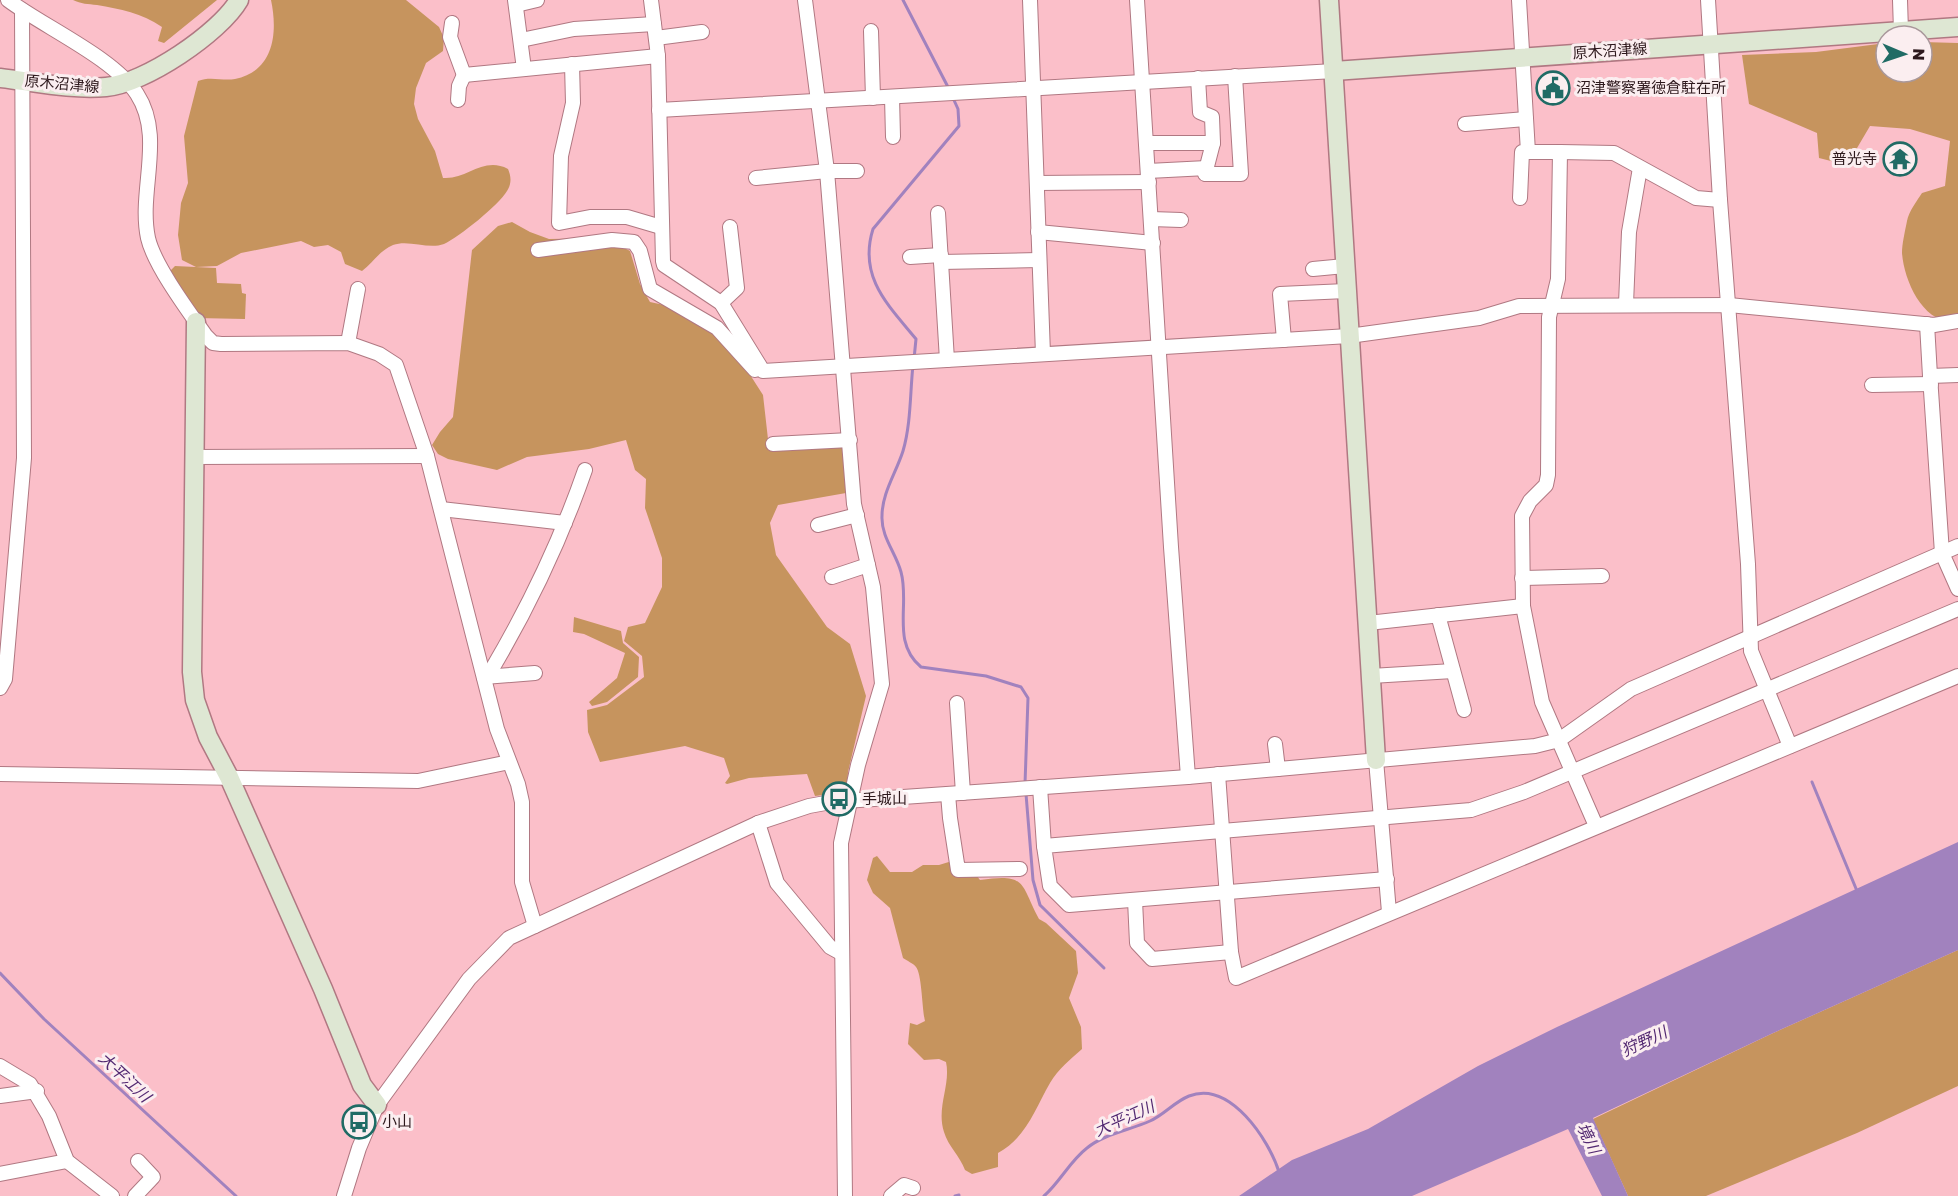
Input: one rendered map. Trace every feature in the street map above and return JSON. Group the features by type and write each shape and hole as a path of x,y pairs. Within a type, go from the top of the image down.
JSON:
{"street":[{"path":"8,0 113,69 126,81 141,101 150,140 148,237 161,265 196,322 213,343 348,343 379,354 396,365 427,456 497,729 522,802 522,882 535,926"},
{"name":"原木沼津線","path":"0,78 82,88 109,87 164,64 206,36 239,0"},
{"path":"524,69 515,3 537,0"},
{"path":"651,0 658,56 661,227 664,265 721,303 763,371"},
{"path":"806,0 820,101 857,515 873,586 882,684 841,843 845,1196"},
{"path":"1029,0 1043,354"},
{"path":"1137,0 1160,346 1170,547 1188,777"},
{"path":"1329,0 1376,760 1389,912"},
{"path":"1519,0 1528,152 1531,152"},
{"path":"1708,0 1720,200 1748,564 1751,651 1790,746"},
{"path":"1900,0 1901,24"},
{"path":"0,688 5,679 24,458 22,10"},
{"path":"452,23 450,37 464,75 459,86 458,100"},
{"name":"原木沼津線","path":"1934,29 1958,27"},
{"path":"520,40 574,29 702,32"},
{"path":"871,31 873,98"},
{"name":"原木沼津線","path":"1334,71 1874,33"},
{"path":"464,75 658,56"},
{"path":"572,64 573,103 561,156 559,223 590,217 627,217 661,227"},
{"path":"659,111 1142,80 1334,71"},
{"path":"1198,78 1200,112 1212,117 1213,142 1205,174 1241,174 1235,76"},
{"path":"892,97 893,137"},
{"path":"1465,124 1526,119"},
{"path":"1146,143 1213,142"},
{"path":"1520,198 1522,152 1560,152 1614,153 1696,198 1720,200"},
{"path":"1560,152 1558,279 1549,317 1548,475 1546,485 1530,501 1522,516 1523,606 1537,686 1596,826"},
{"path":"1037,183 1149,176 1207,168"},
{"path":"1626,304 1629,232 1640,168"},
{"path":"756,178 826,171 857,171"},
{"path":"938,213 947,360"},
{"path":"1151,219 1181,220"},
{"path":"721,303 737,288 730,227"},
{"path":"1038,232 1153,243"},
{"path":"538,250 612,240 634,242 640,251 650,289 717,328 756,372 844,364 1349,336 1479,318 1519,306 1729,305 1927,324 1958,321"},
{"path":"910,257 1040,260"},
{"path":"1313,269 1345,266"},
{"path":"348,343 358,290"},
{"path":"1284,340 1280,294 1346,291"},
{"path":"196,322 193,685 205,728 230,777 323,989 362,1085 377,1105"},
{"path":"1927,324 1942,552 1958,589"},
{"path":"1872,385 1958,375"},
{"path":"772,444 850,440"},
{"path":"194,457 427,456"},
{"path":"484,677 496,663 541,582 585,470"},
{"path":"441,509 565,523"},
{"path":"818,525 857,515"},
{"path":"344,1196 359,1148 377,1105 485,961 509,938 758,824 809,806 851,800 1188,777 1527,748 1559,740 1623,693 1958,546"},
{"path":"832,577 868,565"},
{"path":"1522,578 1602,576"},
{"path":"1368,623 1523,606"},
{"path":"1044,846 1382,820 1471,810 1501,802 1958,609"},
{"path":"1438,615 1464,710"},
{"path":"1371,676 1453,671"},
{"path":"484,677 535,673"},
{"path":"1218,774 1231,952 1236,978 1389,912 1958,676"},
{"path":"957,702 958,870 1020,869"},
{"path":"1275,744 1278,769"},
{"path":"0,774 418,781 509,762"},
{"path":"1035,788 1050,886 1069,906 1387,879"},
{"path":"758,824 777,883 830,946 841,953"},
{"path":"1135,900 1137,943 1152,958 1231,952"},
{"path":"0,1066 19,1076 37,1091 67,1161 112,1196"},
{"path":"0,1096 37,1091"},
{"path":"0,1174 67,1161"},
{"path":"135,1196 153,1177 138,1161"},
{"path":"891,1196 903,1185 913,1188"}],"shaded area":[{"path":"73,0 217,0 164,43 158,41 162,27 147,18 122,10"},
{"path":"271,0 406,0 439,27 444,38 443,51 426,63 416,88 414,104 418,119 435,151 443,178 460,176 491,165 499,166 508,169 510,177 509,188 503,197 478,220 444,244 432,246 399,243 384,250 362,271 345,264 341,252 328,245 314,247 301,241 241,253 217,266 196,267 182,260 178,235 181,203 188,183 184,136 198,81 235,79 248,75 258,68 270,49 273,37"},
{"path":"1934,42 1958,43 1958,321 1946,321 1926,310 1912,288 1902,253 1909,214 1922,193 1945,186 1950,141 1910,129 1870,126 1847,165 1819,158 1817,133 1749,104 1742,55 1816,52 1874,45 1874,84 1934,84"},
{"path":"512,222 549,239 605,238 630,251 640,284 650,302 687,310 729,342 763,395 769,448 842,444 846,493 778,505 770,523 776,555 827,627 850,644 866,696 848,772 847,792 815,796 807,774 749,778 727,784 725,783 730,776 724,758 685,746 600,762 588,732 587,710 607,705 644,677 642,656 624,641 628,627 645,623 662,587 662,558 645,508 646,479 635,470 626,440 589,449 527,457 497,470 448,459 438,454 432,445 453,417 472,250 498,226"},
{"path":"175,266 216,268 217,283 241,284 242,293 246,294 245,319 197,318 168,273"},
{"path":"574,617 621,631 623,643 639,657 638,677 607,702 592,706 589,702 617,678 625,653 584,634 573,632"},
{"path":"877,856 890,872 912,872 923,865 939,865 952,861 969,866 980,880 1007,878 1015,880 1025,889 1039,919 1076,951 1078,973 1069,998 1081,1027 1082,1049 1053,1078 1023,1131 1008,1147 998,1153 998,1167 972,1174 965,1170 946,1137 942,1123 942,1105 947,1079 946,1062 939,1059 924,1060 908,1044 910,1023 917,1025 925,1021 920,977 916,967 903,958 890,908 873,893 867,880 873,858"},
{"path":"1958,950 1958,1086 1857,1133 1706,1196 1628,1196 1593,1119 1771,1034"}],"water":[{"path":"1958,842 1958,950 1771,1034 1593,1118 1628,1196 1602,1196 1568,1129 1412,1196 1239,1196 1292,1160 1368,1129 1478,1066 1557,1027"}],"waterway":[{"path":"903,0 949,89"},
{"path":"914,359 916,339 878,289 869,262 869,246 873,229 959,126 958,109 953,98"},
{"path":"913,365 906,441 887,491 882,516 886,538 901,572 906,646 921,667 986,676 1021,687 1028,698 1025,784"},
{"path":"1812,782 1857,891"},
{"path":"1026,794 1033,880 1040,905 1104,968"},
{"name":"大平江川","path":"0,973 44,1019 236,1196"},
{"name":"大平江川","path":"1044,1196 1075,1159 1094,1143 1150,1121 1189,1096 1204,1093 1219,1097 1246,1116 1266,1144 1279,1172"},
{"name":"大平江川","path":"955,1196 959,1195"}],"place":[{"name":"沼津警察署徳倉駐在所","path":"1553,88"},
{"name":"普光寺","path":"1900,159"},
{"name":"手城山","path":"839,799"},
{"name":"小山","path":"359,1122"}],"water label":[{"name":"狩野川","path":"1644,1041"},
{"name":"境川","path":"1589,1138"}]}
